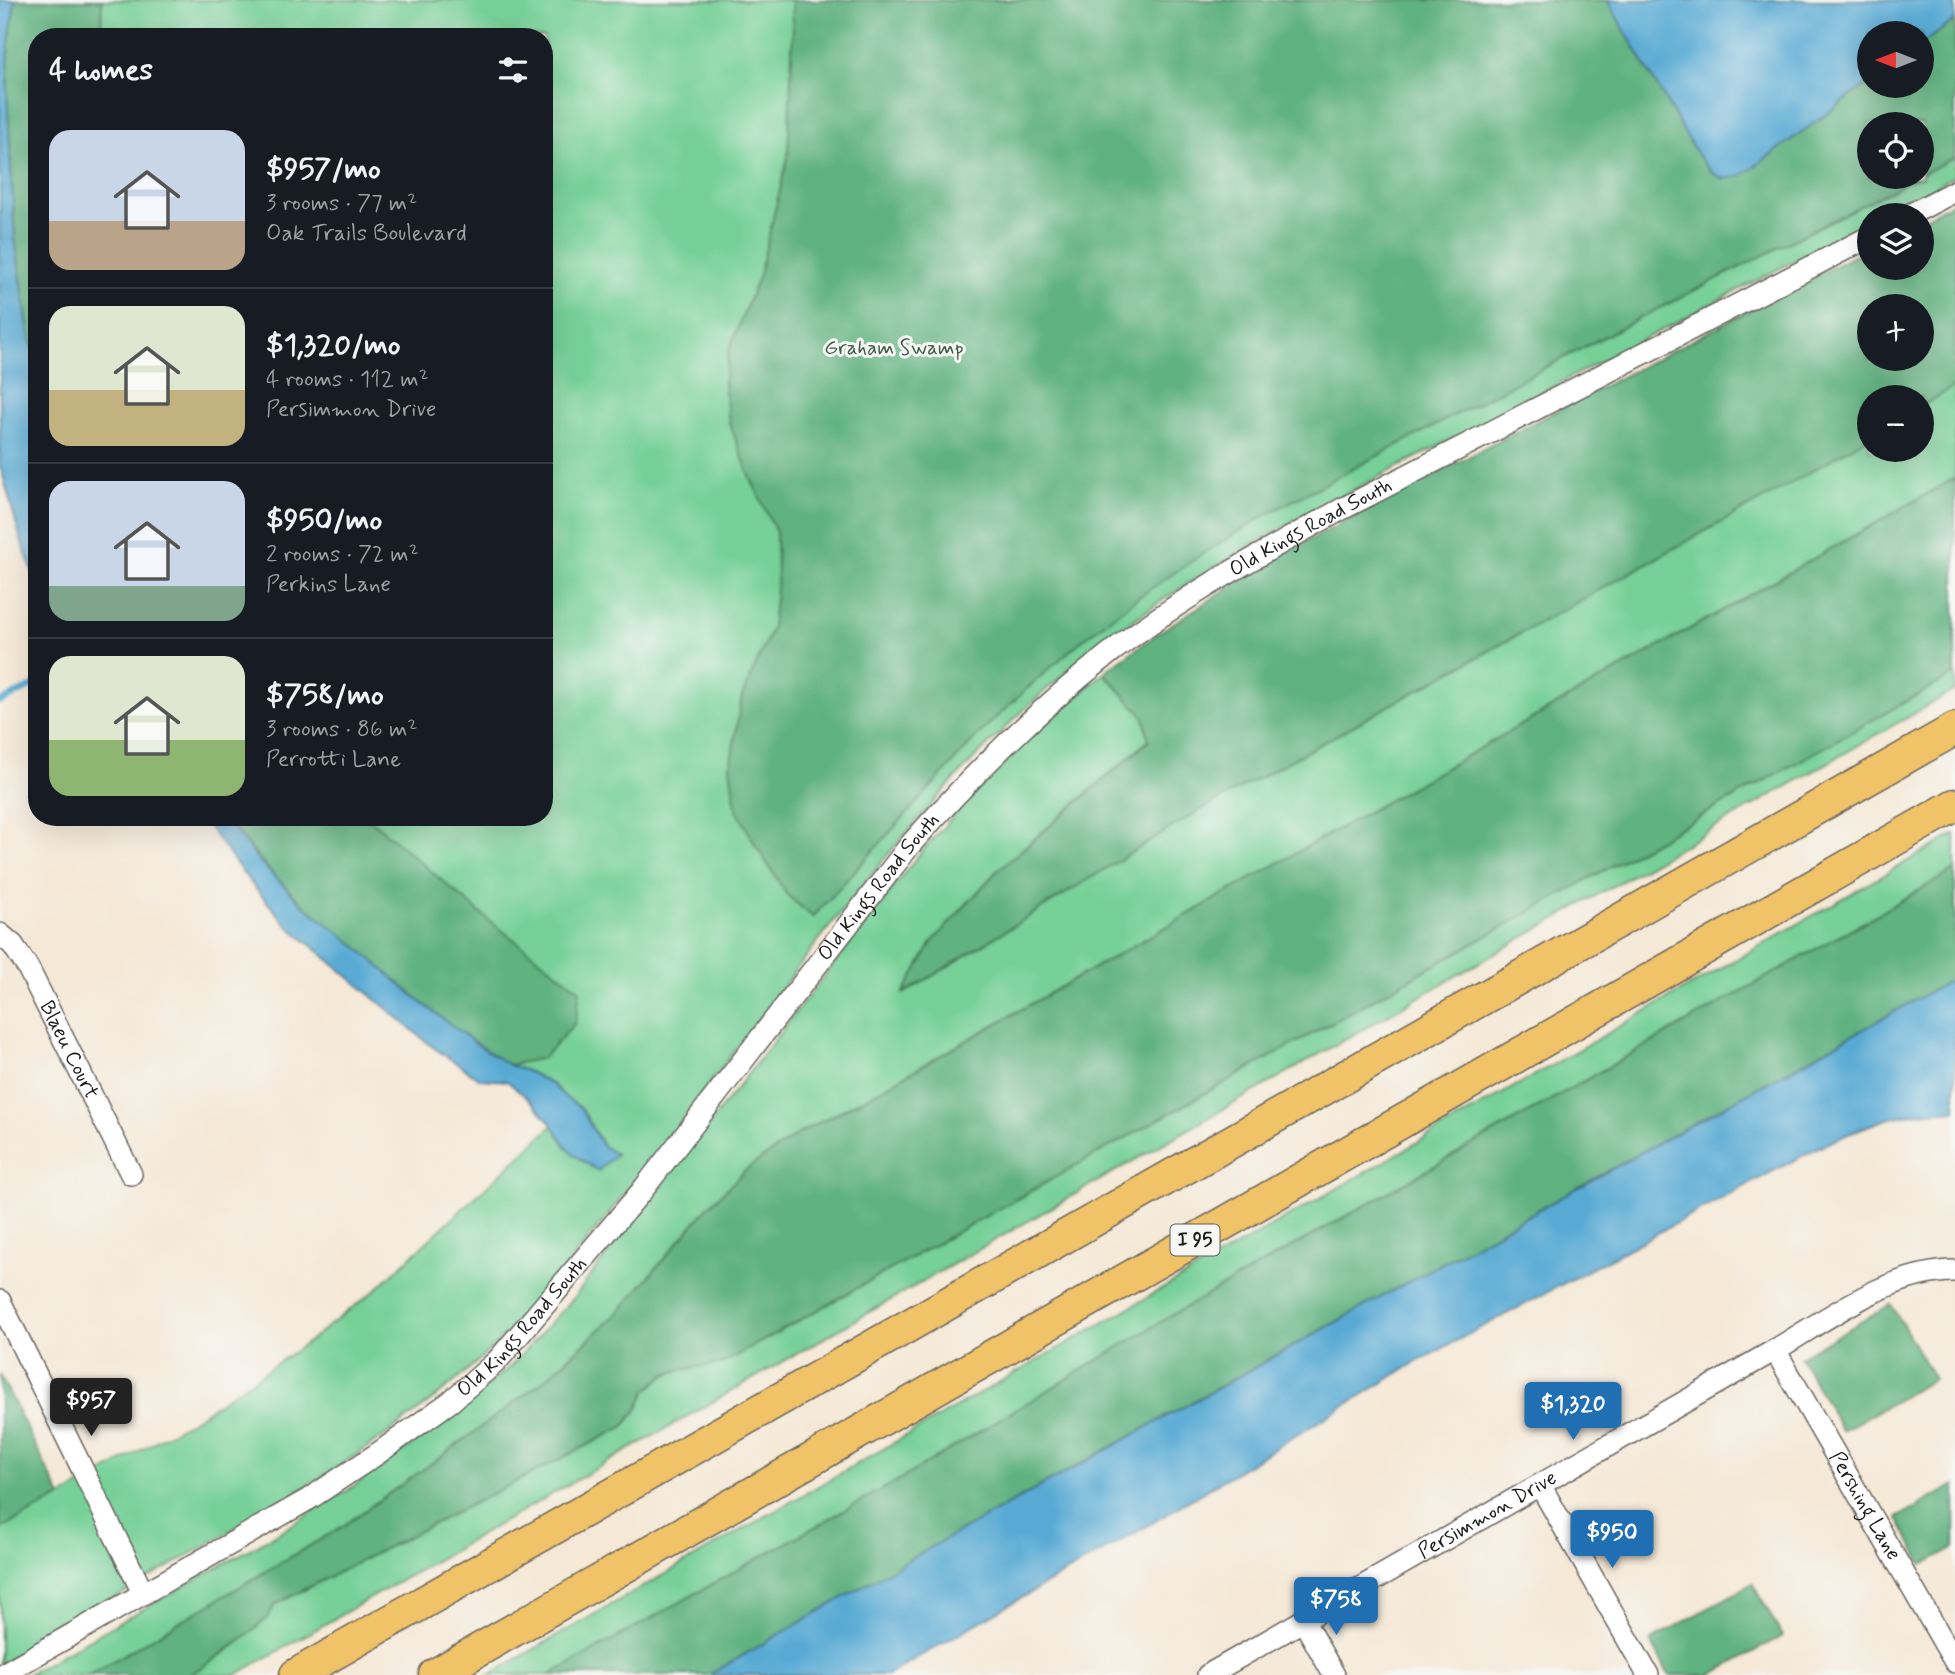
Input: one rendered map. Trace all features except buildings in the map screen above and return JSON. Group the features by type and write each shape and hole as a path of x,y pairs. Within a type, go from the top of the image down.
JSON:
{"highway":[{"path":"296,1675 1955,729"},
{"name":"I 95","path":"435,1675 1955,805"}],"street":[{"path":"1932,203 1955,191"},
{"name":"Old Kings Road South","path":"1,1675 309,1499 450,1402 497,1361 641,1192 910,845 1016,733 1112,651 1173,608 1275,545 1857,243"},
{"name":"Blaeu Court","path":"0,934 13,945 28,968 131,1174"},
{"name":"Persimmon Drive","path":"1208,1675 1879,1289 1915,1276 1955,1271"},
{"path":"0,1301 143,1593"},
{"name":"Pershing Lane","path":"1775,1350 1955,1662"},
{"path":"1540,1485 1648,1675"},
{"path":"1303,1620 1334,1675"}],"green space":[{"name":"Graham Swamp","path":"15,0 1955,0 1955,176 1934,187 1934,112 1857,112 1857,189 1931,189 1904,203 1857,203 1857,228 1300,518 1201,576 1107,640 1062,676 1004,729 898,843 799,965 599,1227 538,1299 464,1374 398,1426 328,1473 0,1664 0,1529 61,1497 199,1416 304,1345 374,1291 553,1125 565,1145 604,1147 581,1108 553,1085 509,1065 234,826 553,826 553,28 28,28 28,219"},
{"path":"15,0 102,0 101,28 28,28 28,327 15,239 7,93 9,43"},
{"name":"Graham Swamp","path":"792,0 1607,0 1697,154 1709,169 1723,179 1747,172 1857,92 1857,98 1934,98 1934,35 1955,20 1955,157 1934,168 1934,112 1857,112 1857,189 1893,189 1866,203 1857,203 1857,208 1609,334 1271,512 1140,596 1081,641 983,730 813,917 787,895 755,844 736,808 730,767 742,696 772,628 777,579 776,532 750,477 729,422 724,384 729,350 759,275 788,157"},
{"path":"1955,201 1955,386 1934,399 1934,385 1857,385 1857,444 1769,496 1197,812 903,994 933,941 996,872 1149,741 1144,717 1104,673 1164,629 1282,554 1857,254 1857,280 1934,280 1934,212"},
{"path":"1955,386 1955,478 871,1095 801,1132 617,1314 542,1382 340,1528 89,1675 26,1675 280,1532 348,1490 436,1428 512,1365 575,1296 917,857 1022,745 1104,673 1144,717 1149,740 996,872 933,941 905,993 1197,812 1769,496 1857,444 1857,462 1934,462 1934,399"},
{"path":"1955,478 1955,674 723,1363 664,1375 646,1391 637,1410 623,1427 276,1604 254,1630 188,1675 89,1675 340,1528 542,1382 617,1314 708,1207 747,1169 801,1132 871,1095"},
{"path":"1955,674 1955,690 236,1675 188,1675 247,1635 276,1604 623,1427 637,1410 646,1391 664,1375 723,1363"},
{"path":"232,826 378,826 491,922 580,990 575,1023 543,1058 509,1065 441,1018 312,912 272,873"},
{"path":"1955,834 1955,870 1174,1314 904,1477 550,1675 489,1675"},
{"path":"1955,870 1955,978 912,1558 709,1675 550,1675 904,1477 1174,1314"},
{"path":"1891,1304 1934,1379 1842,1431 1800,1357"},
{"path":"0,1375 61,1497 0,1529"},
{"path":"1955,1485 1955,1547 1923,1565 1897,1518"},
{"path":"1753,1583 1782,1636 1711,1675 1669,1675 1650,1641"}],"water":[{"path":"0,0 15,0 9,43 7,93 15,239 28,327 28,559 0,465"},
{"path":"1607,0 1955,0 1955,20 1934,35 1934,21 1857,21 1857,92 1747,172 1730,178 1718,176 1697,154"},
{"path":"208,826 231,826 260,862 303,905 475,1043 509,1065 553,1085 581,1108 604,1147 616,1154 598,1171 574,1155 553,1125 507,1081 480,1079 434,1048 288,926 250,882"},
{"path":"1955,978 1955,1110 1910,1114 1884,1120 1813,1150 1413,1364 1144,1528 887,1675 709,1675 912,1558"}],"waterway":[{"path":"0,702 28,688"}]}
